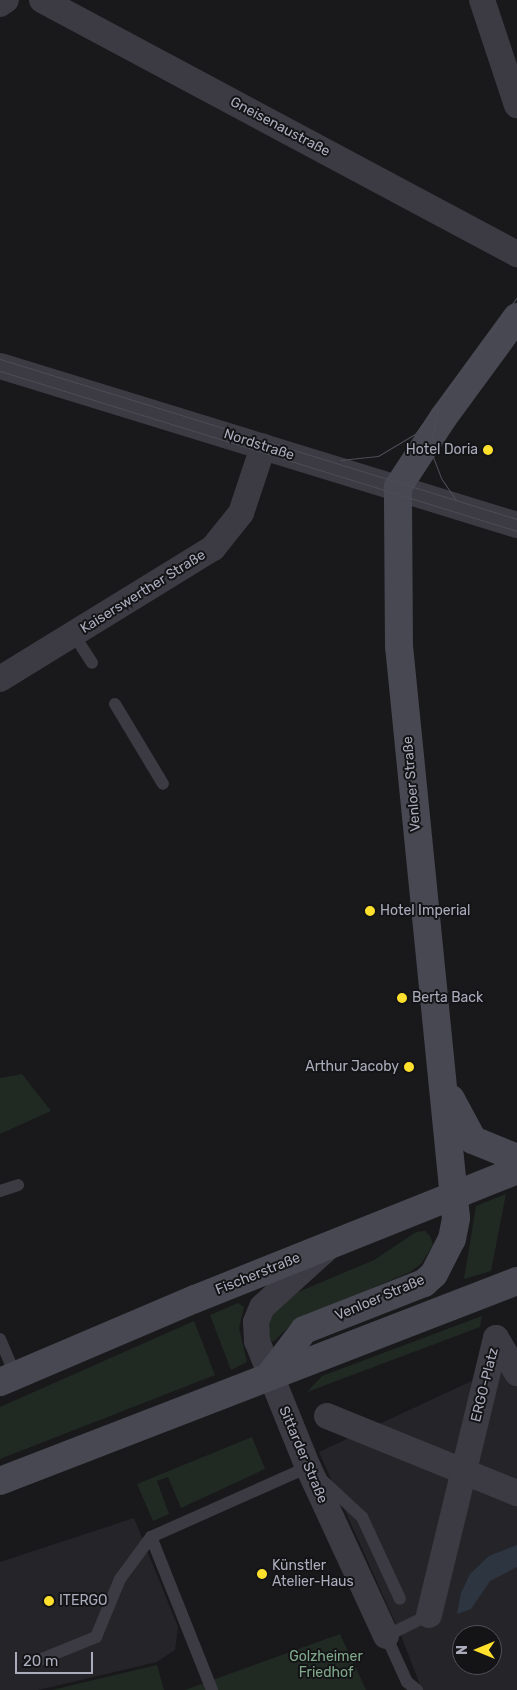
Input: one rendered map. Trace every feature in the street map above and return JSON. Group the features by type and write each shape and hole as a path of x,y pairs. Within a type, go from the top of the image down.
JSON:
{"street":[{"path":"0,4 6,0"},
{"name":"Gneisenaustraße","path":"42,0 517,254"},
{"path":"482,0 517,105"},
{"path":"398,488 443,418 517,317"},
{"name":"Nordstraße","path":"0,366 517,525"},
{"name":"Kaiserswerther Straße","path":"0,679 183,569 218,543 241,513 263,447"},
{"name":"Venloer Straße","path":"270,1375 304,1330 417,1286 434,1274 452,1239 456,1218 398,638 398,488"},
{"name":"Venloer Straße","path":"443,1079 458,1118 473,1140 517,1158"},
{"name":"Fischerstraße","path":"8,1379 517,1170"},
{"name":"Sittarder Straße","path":"330,1246 268,1299 257,1316 257,1341 308,1467 386,1636"},
{"path":"0,1481 517,1280"},
{"name":"ERGO-Platz","path":"429,1615 496,1338 517,1374"},
{"path":"327,1416 517,1493"}],"lane":[{"path":"74,635 92,664"},
{"path":"116,704 163,784"},
{"path":"0,1191 18,1185"},
{"path":"0,1339 8,1379"},
{"path":"37,1661 96,1637 120,1579 151,1537 308,1467 362,1517 400,1599"},
{"path":"151,1537 212,1690"},
{"path":"386,1636 429,1615"},
{"name":"Sittarder Straße","path":"386,1636 406,1686 417,1690"}],"shaded area":[{"path":"517,1360 517,1690 422,1690 402,1638 319,1452"},
{"path":"134,1518 178,1627 175,1650 157,1662 38,1690 0,1690 0,1562"}],"green space":[{"path":"22,1074 51,1111 0,1134 0,1078"},
{"path":"506,1194 491,1271 464,1279 476,1206"},
{"path":"425,1231 430,1236 433,1245 421,1264 410,1272 295,1321 273,1342 266,1337 272,1307 284,1298 374,1260 416,1232"},
{"path":"238,1303 244,1307 239,1328 247,1362 231,1370 210,1315"},
{"path":"482,1316 480,1327 307,1392 322,1376"},
{"path":"194,1321 215,1375 0,1459 0,1407"},
{"path":"252,1437 265,1469 181,1508 168,1477 157,1481 169,1514 153,1521 137,1484"},
{"name":"Golzheimer Friedhof","path":"340,1634 366,1690 185,1690"},
{"path":"157,1665 164,1690 52,1690"}],"water":[{"path":"517,1545 517,1567 490,1581 471,1609 457,1614 461,1593 470,1574 489,1556"}],"tram line":[{"path":"340,460 378,456 415,434 517,297"},
{"path":"0,359 517,519"},
{"path":"0,371 517,531"},
{"path":"438,409 433,434 433,457 441,478 456,500"}],"place":[{"name":"Hotel Doria","path":"488,450"},
{"name":"Hotel Imperial","path":"370,911"},
{"name":"Berta Back","path":"402,998"},
{"name":"Arthur Jacoby","path":"409,1067"},
{"name":"Künstler Atelier-Haus","path":"262,1574"},
{"name":"ITERGO","path":"49,1601"}]}
